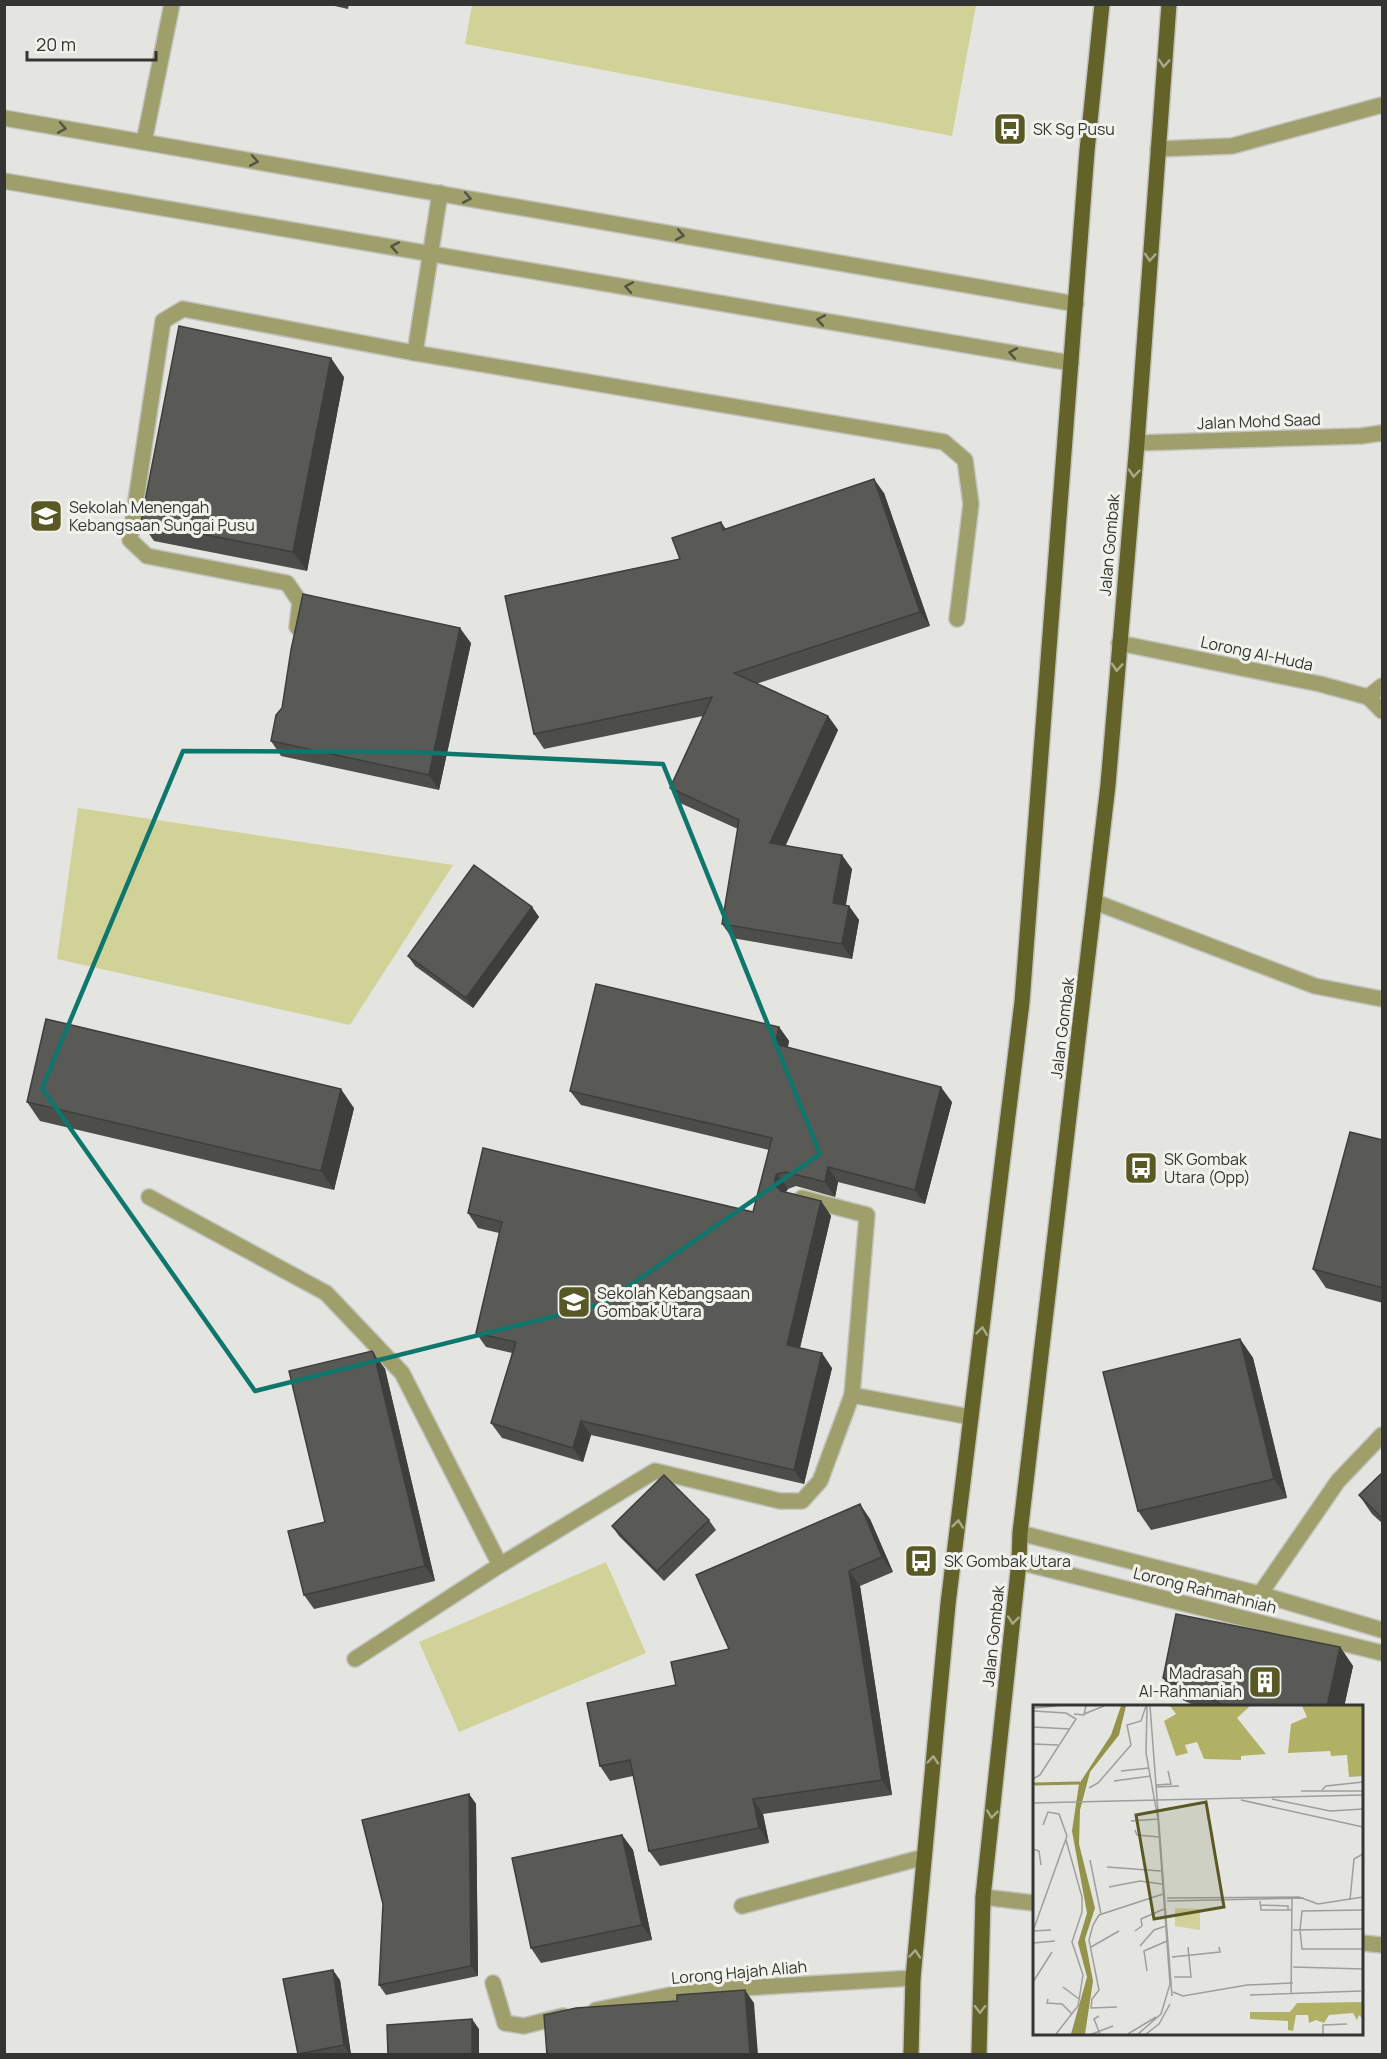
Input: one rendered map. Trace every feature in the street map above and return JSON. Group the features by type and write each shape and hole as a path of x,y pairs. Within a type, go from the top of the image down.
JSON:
{"main road":[{"path":"911,2055 913,1978 948,1604 1022,1002 1087,151 1102,4"},
{"name":"Jalan Gombak","path":"979,2055 983,1897 1019,1562 1020,1533 1108,785 1137,443 1169,4"}],"street":[{"path":"144,142 172,4"},
{"path":"1158,149 1232,146 1383,105"},
{"path":"4,118 1076,304"},
{"path":"4,181 1071,363"},
{"path":"415,353 440,193"},
{"path":"295,638 300,602 287,583 147,556 130,540 163,321 183,309 415,353 944,442 965,460 971,504 957,619"},
{"name":"Jalan Mohd Saad","path":"1137,443 1361,436 1383,433"},
{"name":"Lorong Al-Huda","path":"1119,643 1320,684 1368,697 1383,711"},
{"path":"1368,697 1383,686"},
{"path":"1095,902 1315,986 1383,999"},
{"path":"356,1659 500,1565 655,1471 780,1501 802,1501 820,1481 852,1395 867,1215 794,1196"},
{"path":"149,1197 326,1293 402,1372 500,1565"},
{"path":"852,1395 971,1417"},
{"path":"1260,1594 1338,1481 1383,1435"},
{"path":"1020,1533 1260,1594 1383,1630"},
{"name":"Lorong Rahmahniah","path":"1019,1562 1383,1653"},
{"path":"742,1906 924,1857"},
{"path":"983,1897 1033,1903"},
{"path":"1363,1942 1383,1945"},
{"name":"Lorong Hajah Aliah","path":"493,1983 505,2023 524,2026 546,2019 690,1991 913,1978"}],"highlighted area":[{"path":"183,751 410,752 663,764 820,1154 603,1304 255,1391 42,1088"}],"green space":[{"path":"472,4 976,5 952,136 465,44"},
{"path":"78,808 453,865 350,1025 57,959"},
{"path":"606,1562 646,1653 459,1732 419,1642"}],"building":[{"path":"179,326 331,358 293,552 141,522"},
{"path":"874,479 920,612 734,673 828,716 770,843 842,855 833,903 849,906 842,944 722,924 739,820 670,788 712,697 534,734 505,596 680,559 672,538 721,522 723,530"},
{"path":"303,594 460,628 429,775 271,741 276,715 282,708"},
{"path":"474,865 532,907 466,998 408,956"},
{"path":"596,984 779,1027 775,1044 941,1087 915,1190 828,1167 825,1182 786,1172 777,1174 775,1178 775,1185 781,1191 821,1201 787,1345 822,1353 794,1470 581,1421 573,1448 491,1423 516,1342 476,1333 502,1222 468,1213 483,1148 753,1212 772,1138 570,1091"},
{"path":"46,1019 341,1089 321,1171 27,1102"},
{"path":"1350,1132 1383,1140 1383,1288 1313,1269"},
{"path":"1240,1339 1274,1479 1138,1511 1103,1372"},
{"path":"372,1351 425,1566 304,1595 288,1531 325,1522 289,1371"},
{"path":"1383,1472 1383,1519 1359,1495"},
{"path":"664,1475 709,1520 657,1571 612,1526"},
{"path":"860,1504 882,1557 849,1571 882,1780 753,1799 759,1828 649,1851 630,1760 600,1766 587,1703 676,1685 671,1662 729,1649 696,1575"},
{"name":"Madrasah Al-Rahmaniah","path":"1176,1614 1340,1647 1327,1705 1224,1705 1163,1678"},
{"path":"469,1794 471,1966 379,1985 383,1904 362,1820"},
{"path":"622,1835 642,1925 531,1948 512,1858"},
{"path":"333,1970 344,2045 298,2054 283,1979"},
{"path":"745,1990 750,2055 547,2055 544,2015 576,2008 677,2001 677,1995"},
{"path":"472,2019 472,2055 388,2055 387,2025"}],"place":[{"name":"SK Sg Pusu","path":"1010,129"},
{"name":"Sekolah Menengah Kebangsaan Sungai Pusu","path":"46,516"},
{"name":"SK Gombak Utara (Opp)","path":"1141,1168"},
{"name":"Sekolah Kebangsaan Gombak Utara","path":"574,1302"},
{"name":"SK Gombak Utara","path":"921,1561"},
{"name":"Madrasah Al-Rahmaniah","path":"1265,1682"}]}
